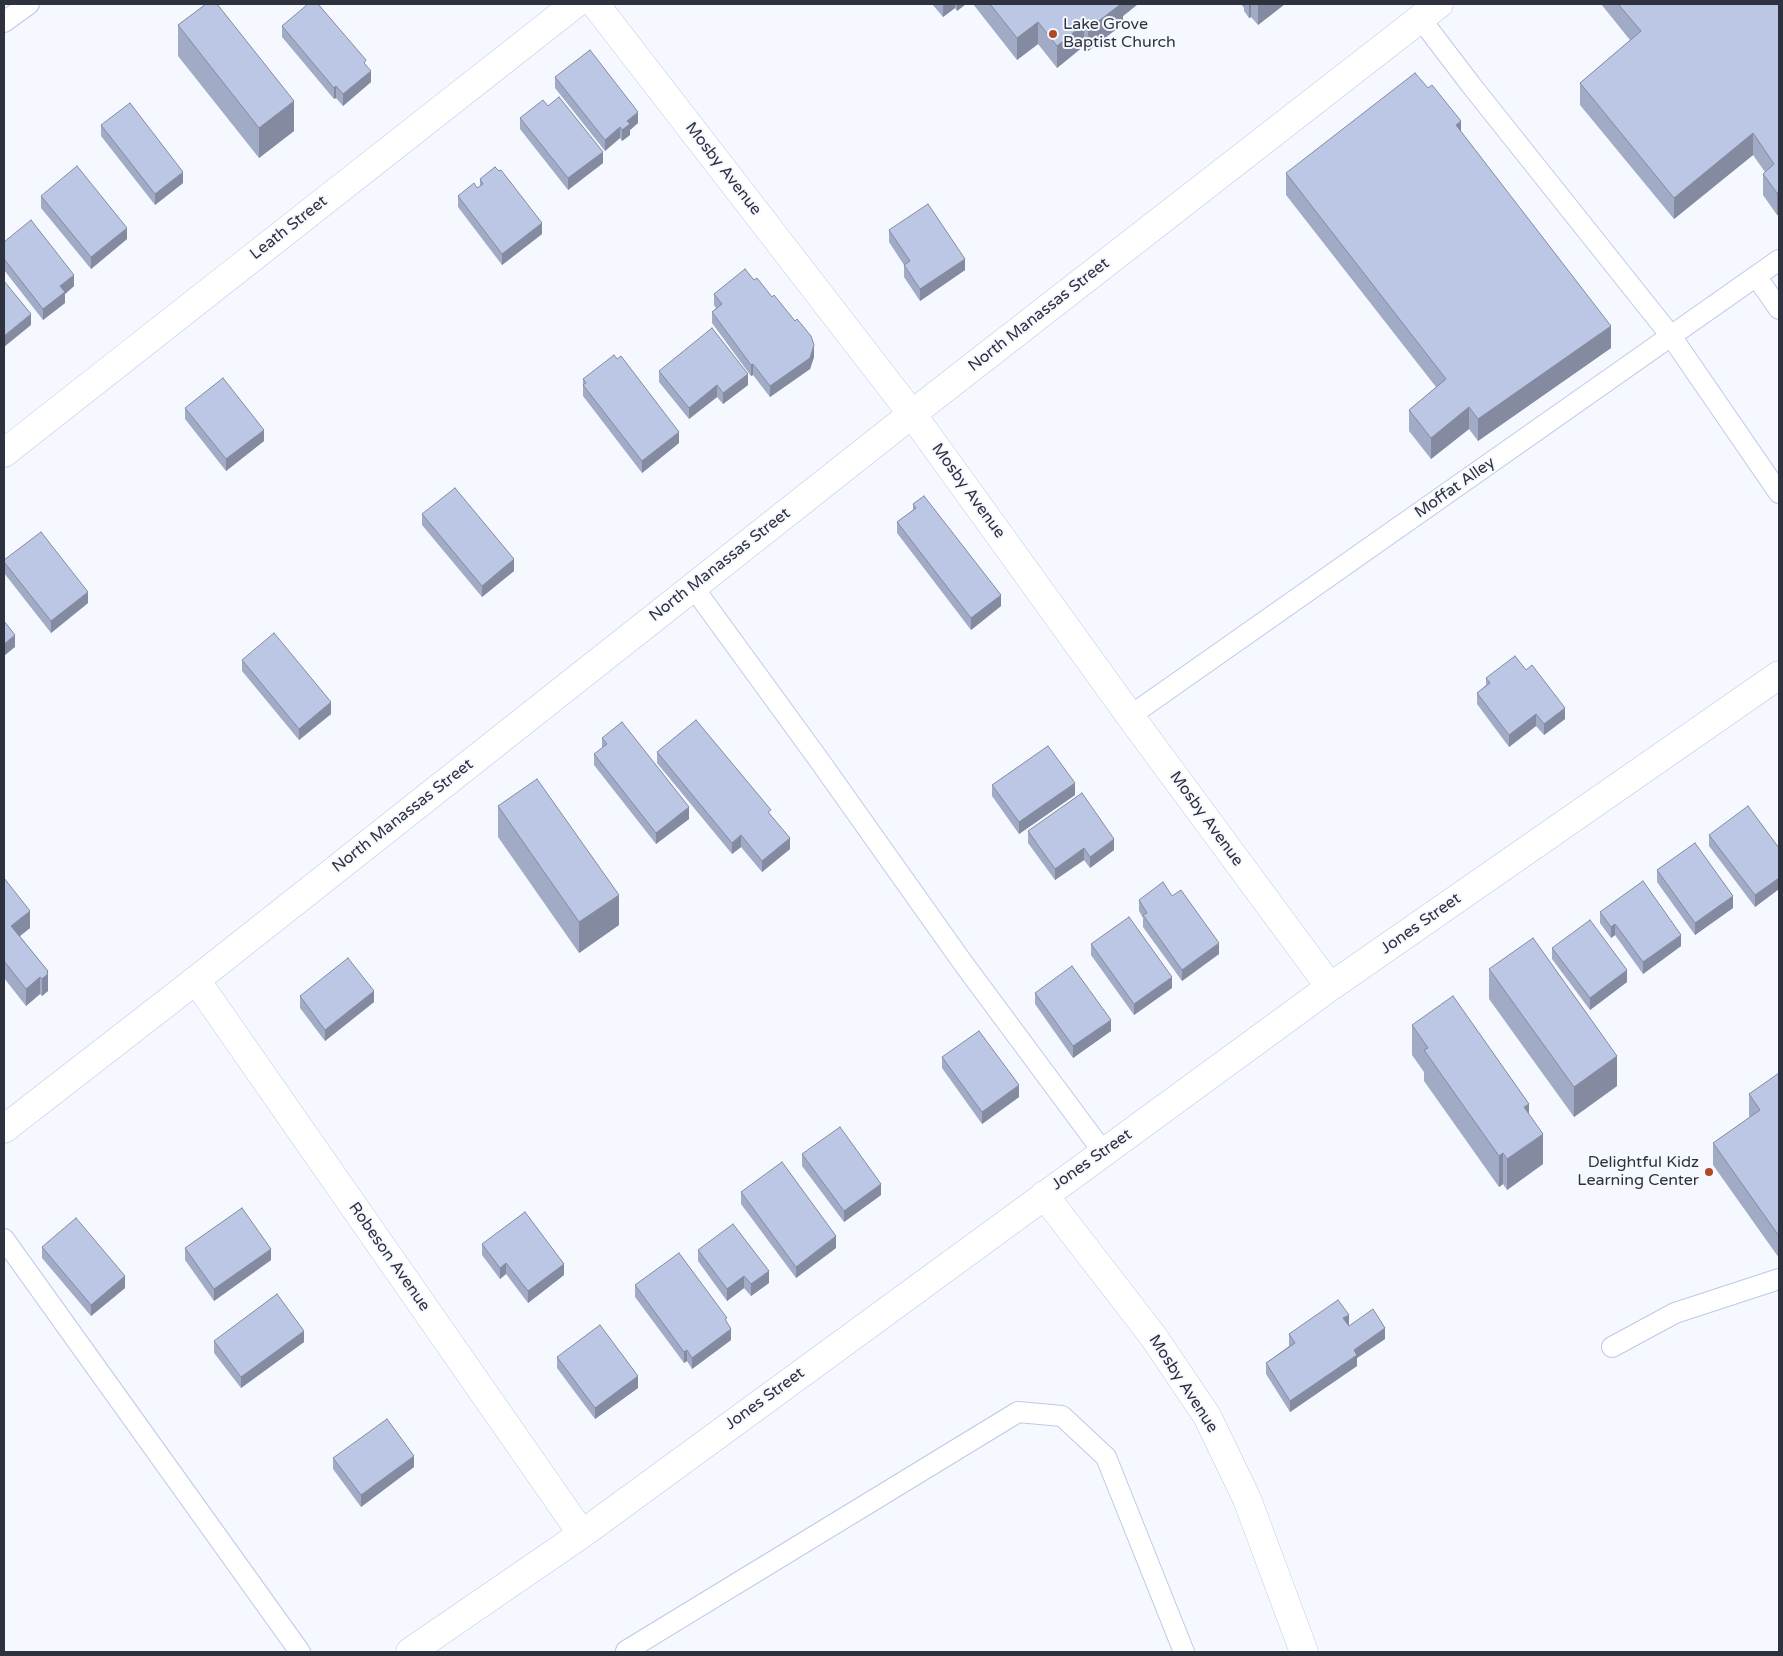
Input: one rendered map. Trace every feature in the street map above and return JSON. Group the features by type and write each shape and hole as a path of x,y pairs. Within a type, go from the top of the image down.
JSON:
{"street":[{"name":"Leath Street","path":"4,453 575,4"},
{"name":"Mosby Avenue","path":"595,4 912,414 1130,716 1330,987"},
{"name":"North Manassas Street","path":"4,1129 196,980 912,414 1430,11"},
{"name":"Jones Street","path":"410,1652 582,1534 1330,987 1779,675"},
{"name":"Robeson Avenue","path":"196,980 582,1534"},
{"name":"Mosby Avenue","path":"1044,1195 1153,1336 1208,1416 1247,1499 1304,1652"}],"lane":[{"path":"4,22 29,4"},
{"path":"1430,11 1471,85 1671,336 1779,492"},
{"name":"Moffat Alley","path":"1130,716 1779,260"},
{"path":"1756,276 1779,309"},
{"path":"693,587 963,963 1104,1153"},
{"path":"4,1239 300,1652"},
{"path":"1612,1346 1675,1313 1779,1279"},
{"path":"626,1651 1018,1412 1062,1416 1106,1456 1184,1652"}],"building":[{"path":"206,4 217,4 294,101 259,128 178,25"},
{"path":"308,4 318,4 366,60 364,63 371,71 343,94 336,86 334,88 282,26"},
{"path":"990,4 1121,4 1088,29 1084,24 1057,46 1038,22 1017,38"},
{"path":"1618,4 1779,4 1779,192 1777,193 1763,174 1774,164 1753,133 1674,198 1580,83 1641,31"},
{"path":"590,50 638,112 627,121 630,124 622,130 620,127 605,140 555,77"},
{"path":"1415,73 1428,88 1432,85 1461,121 1456,125 1611,326 1478,419 1469,407 1431,438 1409,410 1446,379 1286,173"},
{"path":"559,97 603,152 568,178 520,118 543,100 548,106"},
{"path":"130,103 183,172 155,194 101,125"},
{"path":"77,166 127,228 91,257 41,196"},
{"path":"495,167 499,171 501,170 542,223 502,254 458,196 474,183 477,188 483,184 480,179"},
{"path":"928,204 965,259 920,289 904,265 910,261 889,230"},
{"path":"31,220 74,275 60,286 65,292 43,309 4,259 4,242"},
{"path":"745,269 754,280 757,278 772,297 774,295 795,321 797,319 811,336 814,345 810,358 770,386 753,364 751,365 712,312 722,304 714,294"},
{"path":"4,281 31,314 4,336"},
{"path":"712,328 748,374 723,393 717,385 689,408 659,371"},
{"path":"614,355 617,359 621,356 679,432 642,461 583,385 586,383 583,379"},
{"path":"223,378 264,430 226,459 185,408"},
{"path":"455,488 514,559 482,586 422,514"},
{"path":"924,496 1001,595 971,618 897,522 916,508 913,504"},
{"path":"41,532 88,592 51,621 4,562 4,560"},
{"path":"4,621 15,635 4,644"},
{"path":"274,633 331,702 299,729 242,660"},
{"path":"1515,656 1526,670 1532,665 1565,708 1544,724 1536,714 1509,735 1477,693 1490,683 1486,678"},
{"path":"696,720 771,810 768,812 790,838 762,861 741,835 732,843 657,752"},
{"path":"622,722 689,807 656,833 594,754 607,744 602,738"},
{"path":"1048,746 1075,783 1019,822 992,785"},
{"path":"537,779 619,895 579,922 498,806"},
{"path":"1082,793 1114,839 1090,857 1084,848 1055,869 1028,831"},
{"path":"1748,806 1779,848 1779,878 1755,895 1709,835"},
{"path":"1695,843 1733,896 1695,923 1657,870"},
{"path":"4,878 30,911 11,926 48,971 48,974 42,979 40,977 26,989 4,961"},
{"path":"1643,881 1681,935 1643,962 1615,924 1611,927 1600,912"},
{"path":"1163,882 1172,896 1181,890 1219,943 1182,970 1143,915 1147,913 1139,900"},
{"path":"1129,917 1172,977 1134,1004 1091,944"},
{"path":"1590,920 1627,970 1590,998 1552,948"},
{"path":"1533,938 1617,1056 1574,1087 1489,969"},
{"path":"348,958 374,991 325,1030 300,996"},
{"path":"1072,966 1111,1020 1073,1046 1035,993"},
{"path":"1453,996 1529,1104 1524,1107 1543,1134 1507,1159 1503,1153 1499,1156 1424,1050 1428,1048 1412,1025"},
{"path":"979,1031 1019,1085 982,1112 942,1057"},
{"path":"1779,1073 1779,1236 1713,1143 1760,1110 1749,1094"},
{"path":"840,1127 881,1184 844,1211 802,1154"},
{"path":"782,1162 836,1236 796,1267 741,1192"},
{"path":"242,1208 271,1249 214,1289 185,1248"},
{"path":"525,1212 564,1264 528,1291 506,1263 500,1268 482,1244"},
{"path":"76,1218 125,1276 91,1305 42,1247"},
{"path":"733,1224 769,1271 751,1284 744,1276 727,1289 698,1250"},
{"path":"679,1253 727,1318 725,1319 731,1329 692,1358 687,1350 684,1352 635,1285"},
{"path":"277,1294 304,1331 241,1377 214,1341"},
{"path":"1338,1300 1349,1315 1343,1318 1349,1326 1373,1309 1385,1328 1354,1350 1357,1355 1290,1401 1266,1363 1295,1343 1289,1334"},
{"path":"600,1325 638,1376 595,1408 557,1357"},
{"path":"387,1419 414,1456 361,1495 333,1458"}],"place":[{"name":"Lake Grove Baptist Church","path":"1053,34"},
{"name":"Delightful Kidz Learning Center","path":"1709,1172"}]}
